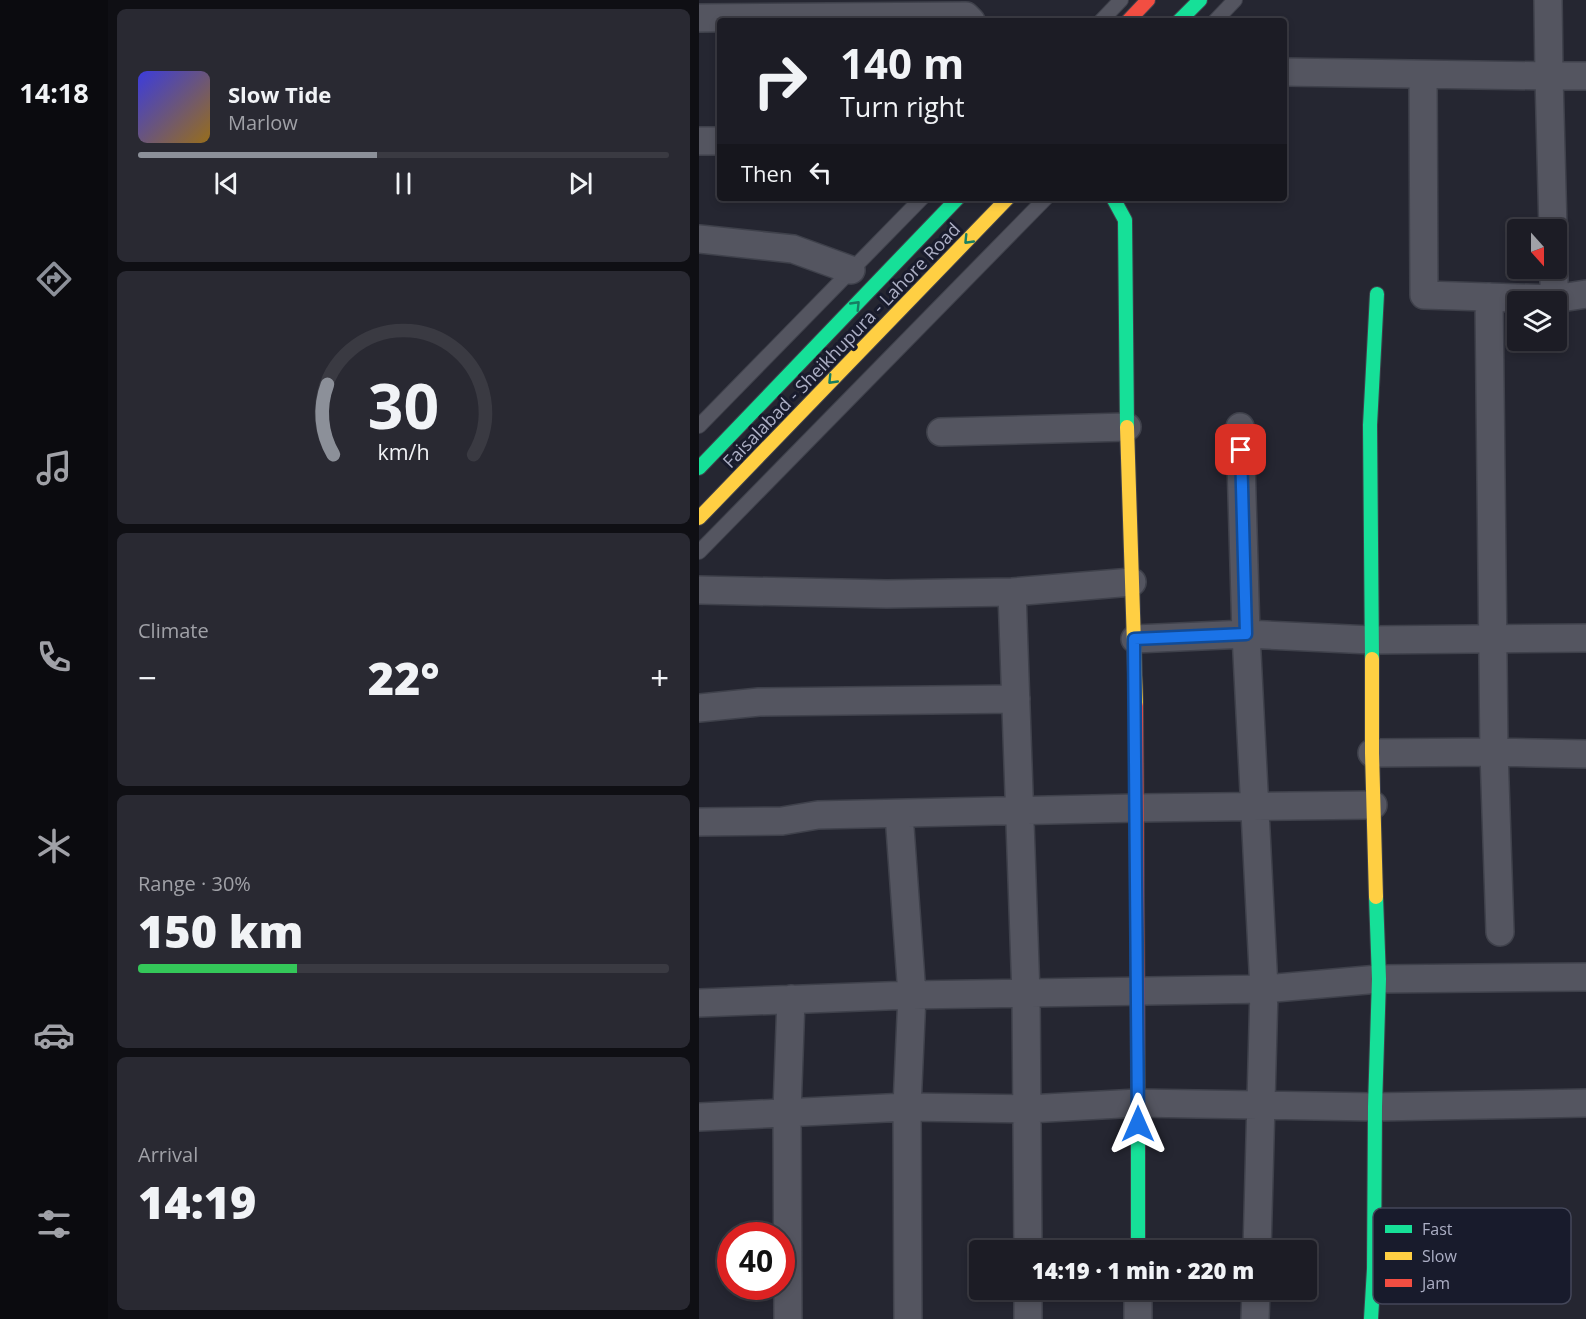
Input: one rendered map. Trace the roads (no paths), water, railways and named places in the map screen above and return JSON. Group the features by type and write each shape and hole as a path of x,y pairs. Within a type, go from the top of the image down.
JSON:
{"main road":[{"path":"1131,18 1148,0"},
{"path":"1182,18 1200,0"},
{"name":"Faisalabad - Sheikhupura - Lahore Road","path":"699,468 955,201"},
{"name":"Faisalabad - Sheikhupura - Lahore Road","path":"699,518 1005,201"},
{"path":"1115,201 1125,220 1127,427 1137,808 1138,1240"},
{"path":"1374,1208 1379,980 1371,753 1373,730 1370,425 1377,294"},
{"path":"1371,1319 1373,1286"}],"street":[{"path":"1548,0 1553,219"},
{"path":"699,18 966,16 968,18"},
{"path":"1287,72 1586,76"},
{"path":"1423,75 1424,296 1507,298"},
{"path":"699,141 717,141"},
{"path":"699,239 793,249 852,270"},
{"path":"1567,297 1586,294"},
{"path":"1489,297 1494,752 1500,932"},
{"path":"941,432 1127,427"},
{"path":"1241,427 1246,634 1263,989 1257,1240"},
{"path":"699,590 887,594 1013,592 1132,582"},
{"path":"1013,592 1026,995 1028,1240"},
{"path":"1134,639 1246,634 1371,640 1586,638"},
{"path":"699,708 759,702 1016,699"},
{"path":"1371,753 1586,754"},
{"path":"699,822 782,821 818,815 1374,805"},
{"path":"899,814 912,995 907,1107 908,1319"},
{"path":"699,1003 912,995 1026,995 1139,990 1263,989 1379,980 1586,977"},
{"path":"788,1319 787,1112 791,999"},
{"path":"699,1117 907,1107 1028,1109 1139,1103 1375,1107 1586,1103"},
{"path":"1028,1300 1028,1319"},
{"path":"1138,1300 1138,1319"},
{"path":"1255,1319 1256,1300"}],"lane":[{"path":"1104,18 1121,0"},
{"path":"1218,18 1235,0"},
{"path":"699,426 919,201"},
{"path":"699,552 1043,201"}]}
